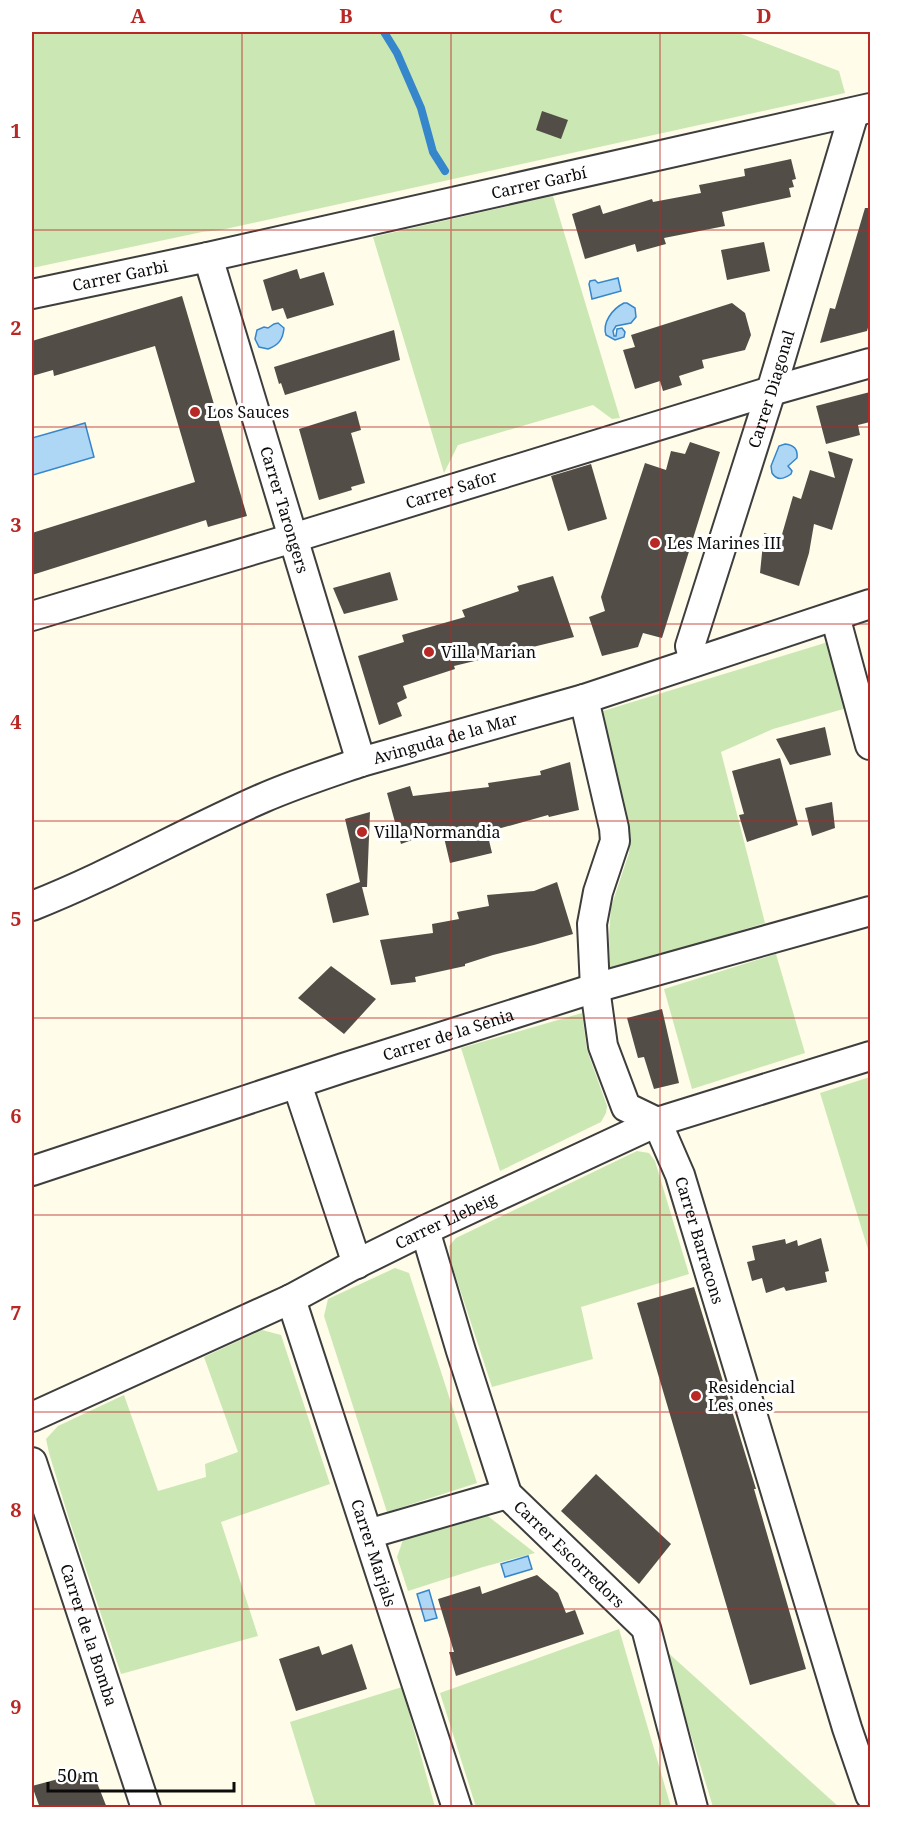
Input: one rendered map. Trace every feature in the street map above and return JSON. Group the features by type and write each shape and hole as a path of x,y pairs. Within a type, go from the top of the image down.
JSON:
{"street":[{"name":"Carrer Garbí","path":"208,257 862,110"},
{"name":"Carrer Diagonal","path":"694,662 690,646 862,110"},
{"name":"Carrer Garbi","path":"32,294 208,257"},
{"name":"Carrer Tarongers","path":"208,257 361,762"},
{"name":"Carrer Safor","path":"32,616 771,391 870,363"},
{"name":"Avinguda de la Mar","path":"32,906 71,890 265,797 361,762 584,699 870,604"},
{"path":"835,616 870,746"},
{"path":"584,699 615,828 615,841 598,892 592,924 595,988 603,1046 626,1107 657,1122"},
{"name":"Carrer de la Sénia","path":"32,1171 595,988 870,911"},
{"name":"Carrer Llebeig","path":"32,1417 291,1299 425,1230 657,1122 870,1056"},
{"path":"297,1084 357,1264"},
{"name":"Carrer Barracons","path":"657,1122 680,1175 847,1728 870,1795"},
{"name":"Carrer Escorredors","path":"425,1230 461,1352 507,1494 646,1628 693,1808"},
{"name":"Carrer Marjals","path":"291,1299 457,1808"},
{"name":"Carrer de la Bomba","path":"32,1462 146,1808"},
{"path":"368,1534 507,1494"}],"green space":[{"path":"32,32 736,32 839,71 845,93 221,230 32,268"},
{"path":"553,196 620,418 612,419 593,405 458,445 444,473 373,237"},
{"path":"828,642 847,708 773,729 721,752 765,923 610,970 611,907 629,853 630,832 603,711"},
{"path":"776,954 805,1053 692,1089 664,989"},
{"path":"582,1013 587,1050 607,1106 606,1113 601,1122 500,1171 461,1048"},
{"path":"870,1077 870,1256 820,1093"},
{"path":"637,1151 649,1153 655,1161 689,1274 581,1307 593,1359 492,1387 450,1259 449,1246 456,1238"},
{"path":"395,1268 409,1273 477,1483 387,1512 324,1316 328,1299"},
{"path":"262,1330 281,1335 330,1484 221,1522 258,1636 121,1674 69,1519 46,1439 58,1426 124,1395 158,1491 206,1477 205,1464 238,1452 204,1357"},
{"path":"484,1513 535,1553 408,1591 397,1557 404,1537"},
{"path":"619,1629 671,1807 476,1807 440,1693"},
{"path":"665,1650 839,1807 713,1807"},
{"path":"402,1687 435,1807 316,1807 290,1722"}],"water":[{"path":"618,278 621,291 592,299 590,281 595,280 598,283"},
{"path":"624,303 635,308 636,317 631,323 616,326 613,331 614,336 616,336 617,329 622,328 625,332 624,337 615,340 606,335 605,326 612,313"},
{"path":"278,323 284,328 280,341 268,349 259,347 255,339 257,330"},
{"path":"85,423 94,457 33,475 32,438"},
{"path":"785,444 795,448 797,458 788,466 792,471 791,474 778,478 772,473 771,466 779,446"},
{"path":"528,1556 532,1569 505,1577 501,1564"},
{"path":"429,1590 437,1618 425,1621 417,1594"}],"building":[{"path":"542,111 568,120 561,139 536,130"},
{"path":"791,159 796,179 792,180 794,187 789,188 791,197 722,212 725,226 664,238 666,244 637,252 635,244 585,259 572,214 600,205 603,214 652,199 653,202 701,193 699,185 745,176 744,169"},
{"path":"865,208 870,208 870,321 867,331 820,343 830,308 835,309"},
{"path":"764,242 770,271 727,280 721,250"},
{"path":"297,269 300,279 324,272 334,305 287,319 283,308 272,311 263,280"},
{"path":"182,296 247,516 208,527 206,520 32,575 32,533 195,482 155,346 54,376 53,370 32,376 32,341"},
{"path":"732,303 745,313 751,335 745,350 702,360 704,368 679,376 682,385 663,391 660,381 635,389 623,350 635,347 631,335"},
{"path":"394,330 400,360 285,395 281,383 279,384 274,367"},
{"path":"870,392 870,422 858,425 860,435 826,444 816,406"},
{"path":"356,411 361,430 351,433 365,483 351,487 352,490 319,500 299,429"},
{"name":"Les Marines III","path":"690,442 720,452 662,638 643,633 638,647 602,656 589,617 605,611 601,597 645,463 666,470 671,451 685,454"},
{"path":"828,451 853,459 832,530 814,524 809,553 799,586 760,573 764,533 781,538 793,496 801,499 810,470 835,478"},
{"path":"591,464 607,519 568,531 551,476"},
{"path":"390,572 398,600 344,614 333,588"},
{"path":"553,576 574,637 454,666 455,669 403,686 407,698 397,703 402,716 379,725 358,656 404,642 402,635 465,617 462,610 519,591 517,586"},
{"path":"825,727 831,755 790,765 776,739"},
{"path":"780,758 798,825 747,842 739,815 744,814 732,771"},
{"path":"570,762 579,810 549,817 548,815 487,832 492,853 450,863 442,829 401,844 387,793 410,786 413,796 489,787 488,783 541,775 540,771"},
{"path":"832,802 835,828 812,836 805,808"},
{"path":"370,812 367,887 362,887 369,915 333,923 326,894 360,882 345,819"},
{"path":"557,882 573,934 493,955 465,964 465,966 415,977 416,982 391,985 380,940 433,933 432,924 459,919 457,912 489,906 487,895 534,891"},
{"path":"331,966 376,999 344,1034 298,998"},
{"path":"662,1009 679,1083 654,1089 644,1057 638,1058 627,1018"},
{"path":"821,1238 829,1271 825,1272 827,1282 786,1291 784,1287 766,1293 762,1278 752,1281 747,1262 755,1260 752,1246 785,1239 786,1244 797,1240 798,1246"},
{"path":"694,1287 756,1489 754,1489 806,1669 750,1685 637,1303"},
{"path":"596,1474 671,1544 639,1584 561,1511"},
{"path":"537,1575 558,1593 566,1613 575,1610 584,1634 456,1676 449,1652 454,1652 438,1599 480,1586 482,1594"},
{"path":"352,1644 367,1689 296,1711 279,1659 319,1646 322,1655"},
{"path":"92,1770 107,1808 40,1808 32,1786"}],"waterway":[{"path":"384,32 397,53 421,108 433,152 445,171"}],"place":[{"name":"Los Sauces","path":"195,412"},
{"name":"Les Marines III","path":"655,543"},
{"name":"Villa Marian","path":"429,652"},
{"name":"Villa Normandia","path":"362,832"},
{"name":"Residencial Les ones","path":"696,1396"}]}
